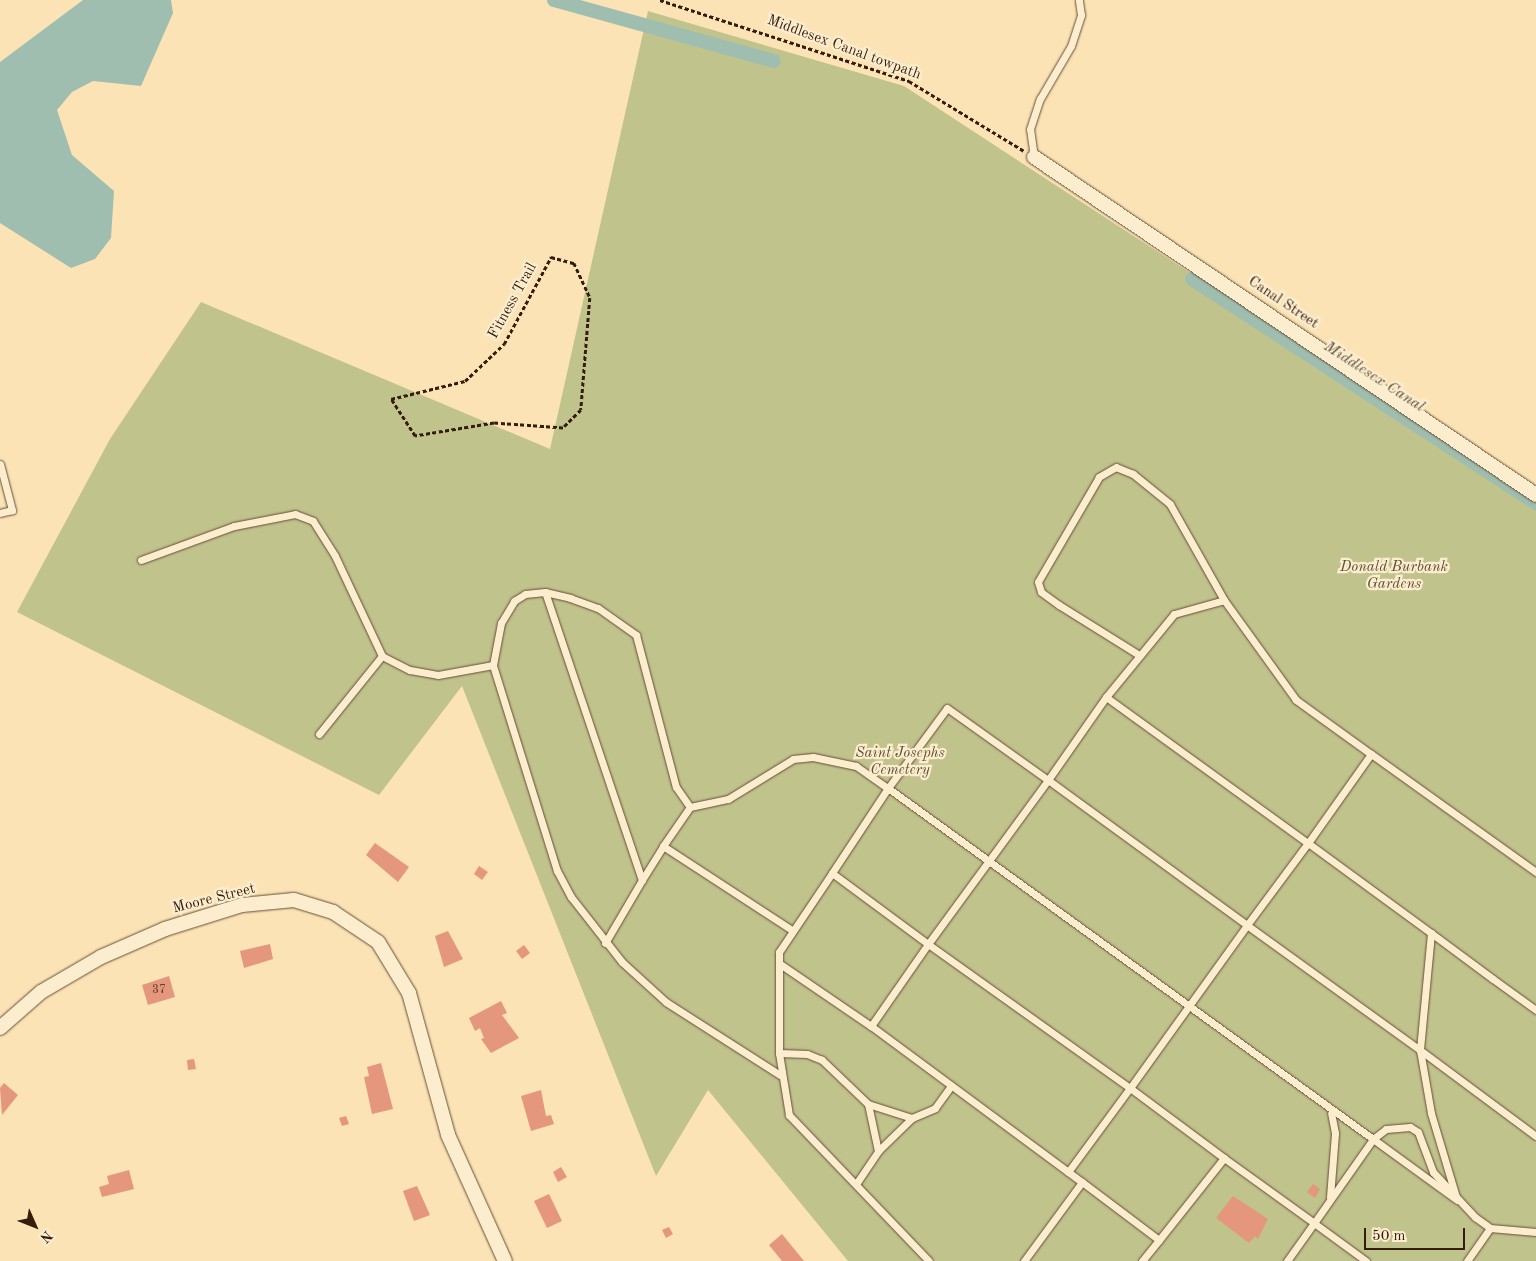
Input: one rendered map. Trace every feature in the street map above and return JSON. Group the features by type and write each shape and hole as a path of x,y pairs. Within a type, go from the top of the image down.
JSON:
{"street":[{"name":"Canal Street","path":"1034,157 1536,495"},
{"name":"Moore Street","path":"0,1028 41,992 101,957 165,928 242,905 294,900 333,912 378,942 409,993 448,1135 505,1261"}],"lane":[{"path":"1034,157 1030,129 1040,99 1071,46 1081,15 1079,0"},
{"path":"0,464 12,510 0,513"},
{"path":"1139,655 1041,592 1038,582 1105,470 1116,467 1133,474 1170,504 1224,600 1296,700 1536,872"},
{"path":"141,560 234,526 295,514 313,521 335,556 382,656 410,670 438,675 492,665"},
{"path":"545,592 642,880"},
{"path":"690,807 676,787 636,635 598,608 545,592 524,594 514,601 501,623 492,665 557,871 606,943 666,1002 780,1075"},
{"path":"870,1026 1106,697 1139,655 1174,614 1224,600"},
{"path":"319,734 382,656"},
{"path":"1106,697 1536,1010"},
{"path":"929,1261 789,1115 780,1075 779,952 888,788 947,708 1536,1136"},
{"path":"1068,1172 1371,754"},
{"path":"606,943 642,880 690,807 728,799 794,759 813,757 856,766 990,861 1331,1113 1373,1140 1456,1200 1490,1228 1536,1232"},
{"path":"663,846 792,930"},
{"path":"832,874 1130,1088 1366,1261"},
{"path":"1431,933 1420,1050 1431,1113 1456,1200"},
{"path":"780,964 870,1026 1159,1240"},
{"path":"779,1053 808,1054 822,1060 868,1104 912,1118"},
{"path":"856,1184 878,1151 912,1118 935,1108 951,1086"},
{"path":"868,1104 878,1151"},
{"path":"1330,1198 1335,1132 1331,1113"},
{"path":"1287,1261 1373,1140 1386,1129 1410,1127 1418,1132 1433,1172 1456,1200"},
{"path":"1142,1261 1224,1158"},
{"path":"1024,1261 1082,1182"},
{"path":"1467,1261 1490,1228"}],"path":[{"name":"Middlesex Canal towpath","path":"660,0 909,81 1034,157"},
{"name":"Fitness Trail","path":"550,257 574,263 590,298 584,340 586,371 580,410 563,428 494,423 415,436 391,399 465,381 504,344 550,257"}],"green space":[{"name":"Saint Josephs Cemetery","path":"648,11 904,86 1536,499 1536,1261 848,1261 708,1090 656,1176 462,686 379,795 17,612 110,439 201,302 550,449"}],"shaded area":[{"path":"83,0 171,0 173,13 141,86 93,81 72,92 57,110 72,155 114,191 111,238 95,259 71,268 0,223 0,62"}],"building":[{"path":"375,843 409,867 398,882 366,855"},
{"path":"479,866 488,872 482,880 474,874"},
{"path":"448,931 463,959 444,967 435,936"},
{"path":"270,944 273,959 244,968 240,951"},
{"path":"524,945 530,953 522,959 516,951"},
{"path":"169,976 175,997 148,1005 142,985"},
{"path":"501,1001 507,1013 502,1015 519,1038 491,1053 481,1039 484,1038 480,1028 475,1031 469,1018"},
{"path":"194,1059 196,1069 188,1070 187,1060"},
{"path":"381,1063 393,1109 372,1114 364,1077 369,1076 367,1067"},
{"path":"4,1083 18,1095 2,1115 0,1088"},
{"path":"541,1090 546,1116 551,1115 554,1124 531,1131 521,1096"},
{"path":"346,1116 349,1124 342,1126 339,1118"},
{"path":"561,1167 567,1177 558,1182 553,1172"},
{"path":"129,1170 134,1189 102,1197 99,1187 109,1184 107,1176"},
{"path":"1313,1184 1320,1189 1315,1198 1307,1192"},
{"path":"417,1186 430,1215 414,1221 403,1191"},
{"path":"549,1194 562,1221 547,1228 534,1201"},
{"path":"1233,1196 1268,1219 1258,1239 1255,1236 1249,1243 1216,1218"},
{"path":"669,1227 673,1234 666,1238 662,1230"},
{"path":"782,1234 804,1261 782,1261 769,1245"}],"waterway":[{"name":"Middlesex Canal","path":"554,0 774,61"},
{"name":"Middlesex Canal","path":"1192,279 1536,503"}],"park label":[{"name":"Donald Burbank Gardens","path":"1394,576"}]}
